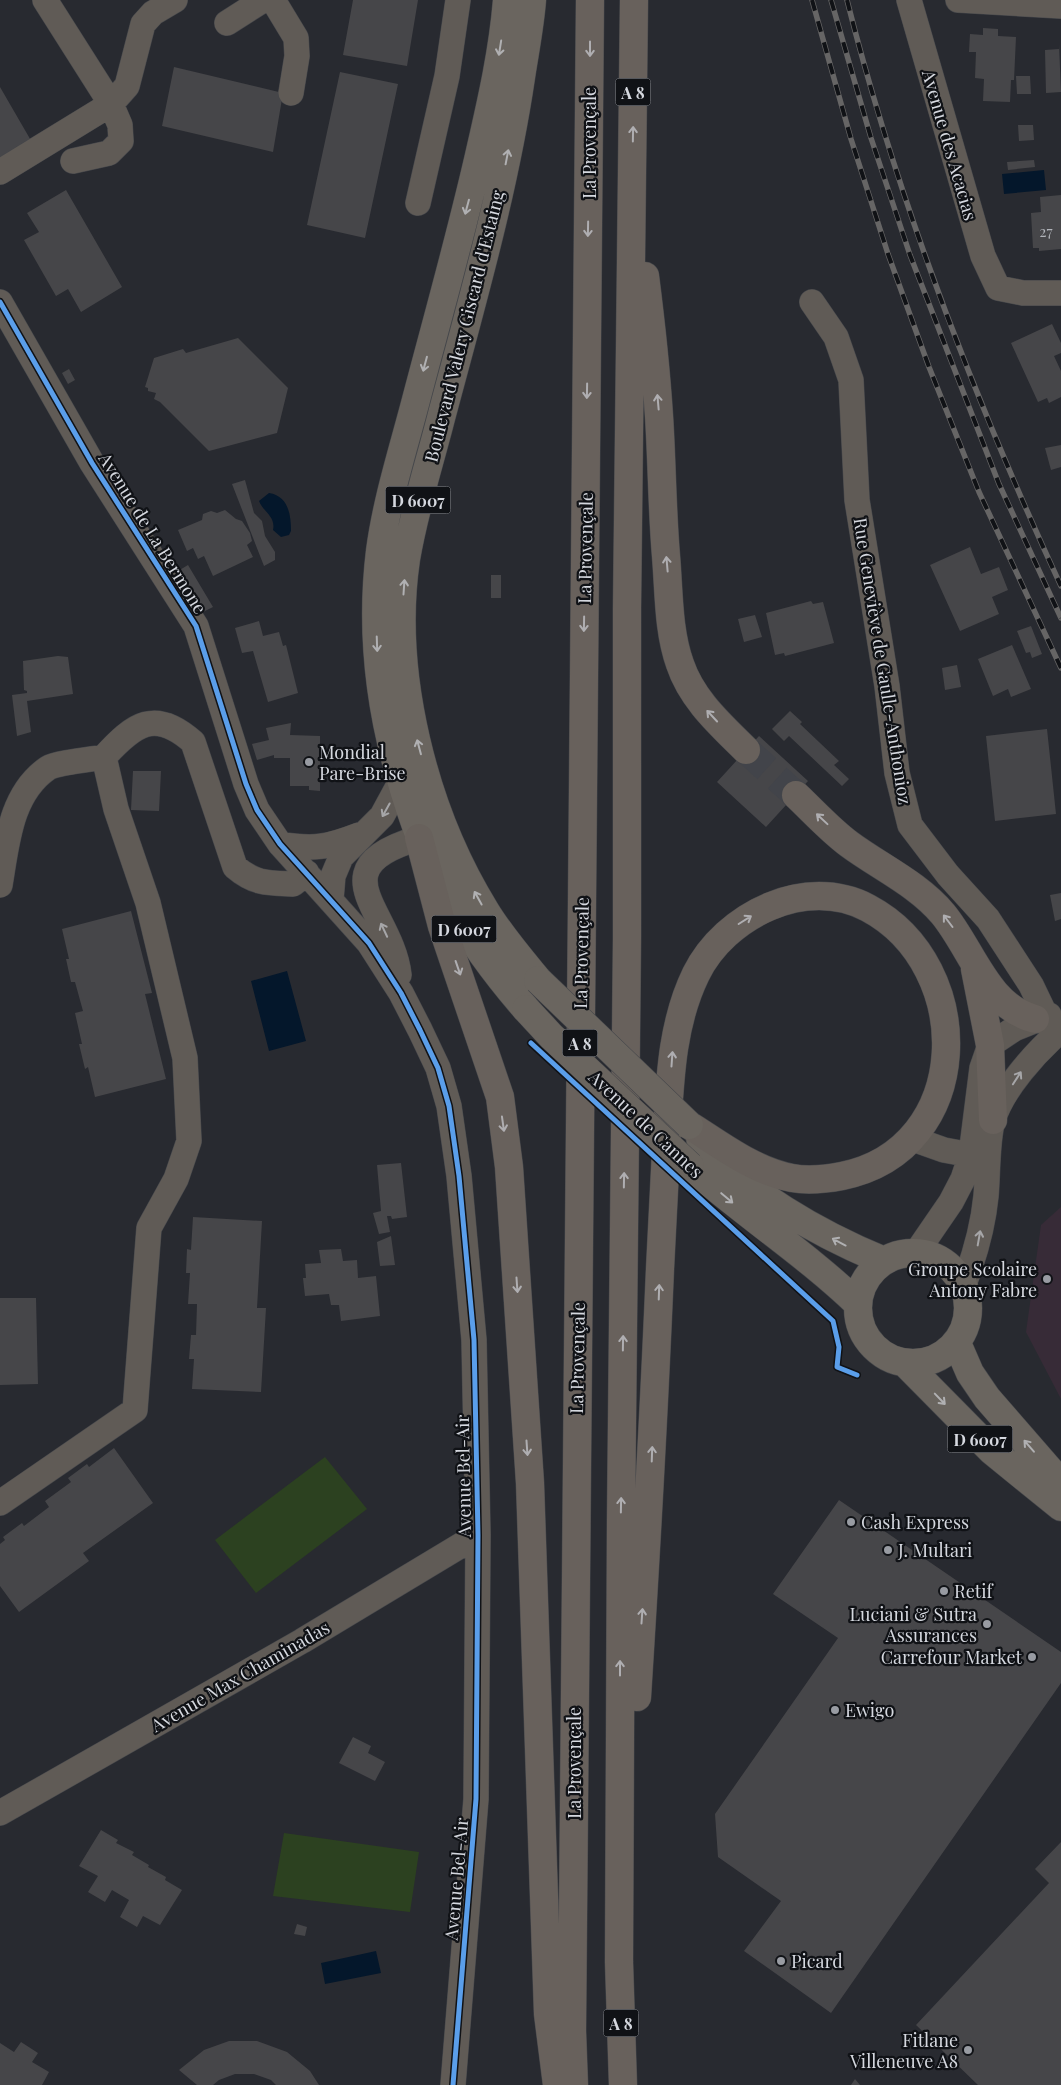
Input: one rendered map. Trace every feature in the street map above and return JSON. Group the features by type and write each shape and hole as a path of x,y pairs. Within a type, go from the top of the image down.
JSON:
{"highway":[{"name":"La Provençale","path":"574,2085 572,2012 590,0"},
{"name":"A 8","path":"623,2085 619,1962 627,609 634,0"},
{"path":"632,183 653,339 659,417 663,520 676,646 680,664 691,688 708,712 746,750"},
{"path":"796,795 848,843 920,892 936,907 960,936 974,962 1010,1008 1022,1016 1052,1022"},
{"path":"418,838 442,926 500,1097 509,1168 530,1483 548,2014 556,2085"},
{"path":"619,1962 649,1520 672,1051 684,1006 696,973 715,945 741,922 778,902 809,897 840,897 867,907 896,926 918,952 933,980 942,1008 946,1038 945,1068 938,1095 927,1120 913,1139 892,1158 859,1173 826,1180 793,1179 766,1171 689,1125"},
{"path":"974,962 990,1045 993,1120"}],"main road":[{"name":"Boulevard Valery Giscard d'Estaing","path":"401,781 388,734 379,682 376,614 380,551 391,490 474,178 493,95 507,0"},
{"name":"Boulevard Valery Giscard d'Estaing","path":"532,0 516,108 500,190 418,500 406,560 402,616 403,674 413,727 439,813 460,865 485,910 538,980"},
{"name":"Avenue de Cannes","path":"401,781 418,838 447,900 472,942 498,978 551,1036 690,1166 738,1208 821,1271 858,1304"},
{"name":"Avenue de Cannes","path":"538,980 689,1125 733,1172 796,1218 845,1245 884,1261"},
{"path":"916,1253 931,1255 944,1262 956,1272 964,1284 969,1314 965,1329 957,1343 943,1356 925,1363 906,1364 895,1361 876,1350 865,1336 859,1321 858,1304 862,1288 871,1273 884,1261 899,1254 916,1253"},
{"name":"D 6007","path":"957,1343 970,1373 987,1398 1061,1483"},
{"name":"D 6007","path":"906,1364 992,1451 1061,1507"}],"street":[{"path":"45,0 111,104 120,125 121,141 109,152 73,161"},
{"path":"0,172 111,104 127,86 143,24 153,13 175,0"},
{"path":"227,23 263,0"},
{"path":"273,0 296,38 297,56 291,93"},
{"path":"418,203 447,76 458,0"},
{"path":"958,0 1061,6"},
{"name":"Avenue des Acacias","path":"912,1 982,256 998,288 1023,293 1061,294"},
{"name":"Avenue de La Bermone","path":"0,302 92,463 196,626 246,784 257,810 280,844 307,873"},
{"name":"Rue Geneviève de Gaulle-Anthonioz","path":"812,302 836,337 851,380 857,500 887,686 897,773 910,825 948,875 988,919 1052,1022"},
{"path":"0,885 10,827 23,793 49,768 104,757 125,734 146,723 164,723 179,729 193,742 235,868 248,878 270,883 293,884 307,873"},
{"path":"0,1503 136,1410 149,1228 176,1179 189,1141 185,1058 148,903 116,809 104,757"},
{"path":"331,900 333,876 341,857 382,816 401,781"},
{"path":"280,844 304,848 330,846 364,833"},
{"name":"Avenue Bel-Air","path":"401,993 397,959 364,885 366,870 378,856 397,844 418,838"},
{"name":"Avenue Bel-Air","path":"307,873 369,943 401,993 438,1068 450,1114 474,1340 478,1535 476,1799 453,2085"},
{"path":"916,1253 951,1202 963,1179 971,1155 982,1068 990,1045 1014,1029 1052,1022"},
{"path":"964,1284 978,1247 986,1199 993,1120 1052,1022"},
{"path":"913,1139 944,1150 971,1155"},
{"name":"Avenue Max Chaminadas","path":"0,1813 302,1641 478,1535"}],"shaded area":[{"name":"Groupe Scolaire Antony Fabre","path":"1061,1207 1061,1399 1026,1332 1041,1225"}],"green space":[{"path":"325,1457 367,1509 256,1593 215,1540"},
{"path":"284,1833 419,1852 410,1912 273,1896"}],"water":[{"path":"1044,170 1046,190 1004,194 1002,174"},
{"path":"269,493 281,498 288,508 291,525 289,535 281,537 273,530 273,521 259,501"},
{"path":"287,971 306,1041 269,1051 251,981"},
{"path":"376,1951 381,1973 325,1984 321,1963"}],"building":[{"path":"353,0 418,0 407,66 343,55"},
{"path":"983,28 998,29 998,36 1016,37 1014,80 1011,80 1010,102 983,101 984,79 975,78 976,52 969,52 970,34 983,35"},
{"path":"1059,44 1061,92 1046,93 1045,50 1059,49"},
{"path":"174,67 283,93 273,152 162,126"},
{"path":"340,72 398,84 365,238 307,225"},
{"path":"1016,76 1030,76 1031,94 1017,94"},
{"path":"0,87 33,144 0,164"},
{"path":"1018,125 1033,125 1034,140 1019,141"},
{"path":"1034,160 1035,167 1008,170 1007,162"},
{"path":"66,190 122,287 81,312 68,289 56,296 24,240 39,232 27,213"},
{"path":"1061,195 1061,249 1039,251 1039,248 1033,248 1031,213 1041,212 1040,197"},
{"path":"1052,324 1061,343 1061,353 1054,356 1061,371 1061,397 1049,403 1047,398 1038,402 1011,343"},
{"path":"238,338 288,388 277,433 209,451 160,402 154,399 156,393 148,391 148,388 145,387 154,358 183,349 186,353"},
{"path":"69,369 75,380 68,384 62,373"},
{"path":"1061,445 1061,467 1051,470 1045,448"},
{"path":"245,480 254,513 262,521 265,536 275,552 275,560 264,566 232,484"},
{"path":"225,510 236,519 242,521 250,533 252,541 247,545 253,557 213,576 204,556 198,559 193,548 187,551 178,530 202,520 203,514 211,511 217,513"},
{"path":"970,547 981,574 999,567 1008,590 992,597 999,614 960,631 930,565"},
{"path":"188,565 213,607 203,612 178,571"},
{"path":"491,575 501,575 501,598 491,598"},
{"path":"811,601 813,604 823,602 834,643 785,656 784,653 775,655 766,613"},
{"path":"755,615 762,637 744,642 738,619"},
{"path":"259,621 263,636 279,632 283,646 286,645 298,693 268,702 253,651 242,653 235,628"},
{"path":"1031,626 1042,654 1032,658 1030,652 1026,653 1017,631"},
{"path":"1012,645 1031,689 1011,697 1008,689 993,696 978,659"},
{"path":"58,656 68,657 73,694 27,701 31,732 17,736 12,695 27,693 24,690 23,661"},
{"path":"957,665 961,687 945,690 942,668"},
{"path":"790,711 802,722 800,724 839,761 834,765 849,779 842,786 789,736 784,741 772,729"},
{"path":"291,723 290,735 320,736 320,791 309,790 309,786 290,786 290,758 274,758 274,755 257,760 252,744 269,740 266,728"},
{"path":"1047,729 1056,814 995,821 986,736"},
{"path":"759,736 808,781 766,827 717,782"},
{"path":"133,771 161,771 159,811 131,810"},
{"path":"1061,893 1061,919 1055,921 1050,895"},
{"path":"131,911 152,993 145,994 166,1079 95,1097 88,1067 85,1069 79,1044 82,1044 75,1013 83,1011 75,982 71,982 66,959 69,959 62,929"},
{"path":"401,1163 407,1217 392,1219 391,1216 387,1216 390,1232 379,1234 373,1213 381,1211 377,1165"},
{"path":"193,1217 262,1221 257,1308 266,1308 261,1392 192,1389 194,1359 189,1359 191,1335 196,1335 197,1304 188,1304 190,1273 186,1273 187,1249 191,1250"},
{"path":"391,1236 395,1265 380,1266 377,1242"},
{"path":"341,1249 343,1261 357,1260 358,1278 376,1276 380,1316 341,1321 339,1305 331,1305 329,1294 305,1296 303,1278 306,1278 305,1264 321,1263 319,1250"},
{"path":"0,1298 36,1298 38,1384 0,1385"},
{"path":"114,1448 153,1503 83,1553 89,1561 19,1612 0,1586 0,1544 5,1540 3,1537 22,1523 24,1526 49,1507 45,1501 71,1482 68,1478 87,1464 89,1467"},
{"path":"839,1500 1061,1652 1061,1683 831,2013 744,1951 781,1901 718,1857 715,1814 838,1638 773,1594"},
{"path":"353,1737 371,1746 368,1753 385,1762 375,1781 339,1763"},
{"path":"101,1830 118,1840 116,1843 134,1852 132,1855 149,1865 148,1867 166,1877 165,1880 182,1890 160,1925 143,1916 137,1927 120,1917 129,1900 112,1890 105,1902 88,1892 98,1876 79,1866"},
{"path":"1061,1842 1061,2085 978,2085 916,2025 1049,1883 1035,1869"},
{"path":"297,1924 307,1927 305,1936 294,1934"},
{"path":"229,2041 257,2041 287,2052 310,2071 319,2085 276,2085 271,2080 254,2074 235,2074 219,2080 213,2085 197,2085 179,2070 204,2050"},
{"path":"21,2042 38,2053 32,2062 49,2072 42,2085 0,2085 0,2043 14,2052"},
{"path":"855,2079 860,2085 851,2085"}],"tunnel":[{"path":"746,750 796,795"}],"railway":[{"path":"812,0 851,139 888,254 929,367 979,492 1061,668"},
{"path":"831,0 871,138 910,255 999,484 1061,618"},
{"path":"847,0 890,150 940,298 998,444 1061,586"}],"cycle path":[{"path":"0,302 92,463 196,626 246,784 257,810 280,844 369,943 401,993 420,1030 438,1068 449,1106 459,1176 474,1340 478,1535 476,1799 453,2085"},
{"path":"531,1043 833,1321 839,1347 837,1367 857,1375"}],"place":[{"name":"Mondial Pare-Brise","path":"309,762"},
{"name":"Groupe Scolaire Antony Fabre","path":"1047,1279"},
{"name":"Cash Express","path":"851,1522"},
{"name":"J. Multari","path":"888,1550"},
{"name":"Retif","path":"944,1591"},
{"name":"Luciani & Sutra Assurances","path":"987,1624"},
{"name":"Carrefour Market","path":"1032,1657"},
{"name":"Ewigo","path":"835,1710"},
{"name":"Picard","path":"781,1961"},
{"name":"Fitlane Villeneuve A8","path":"968,2050"}]}
